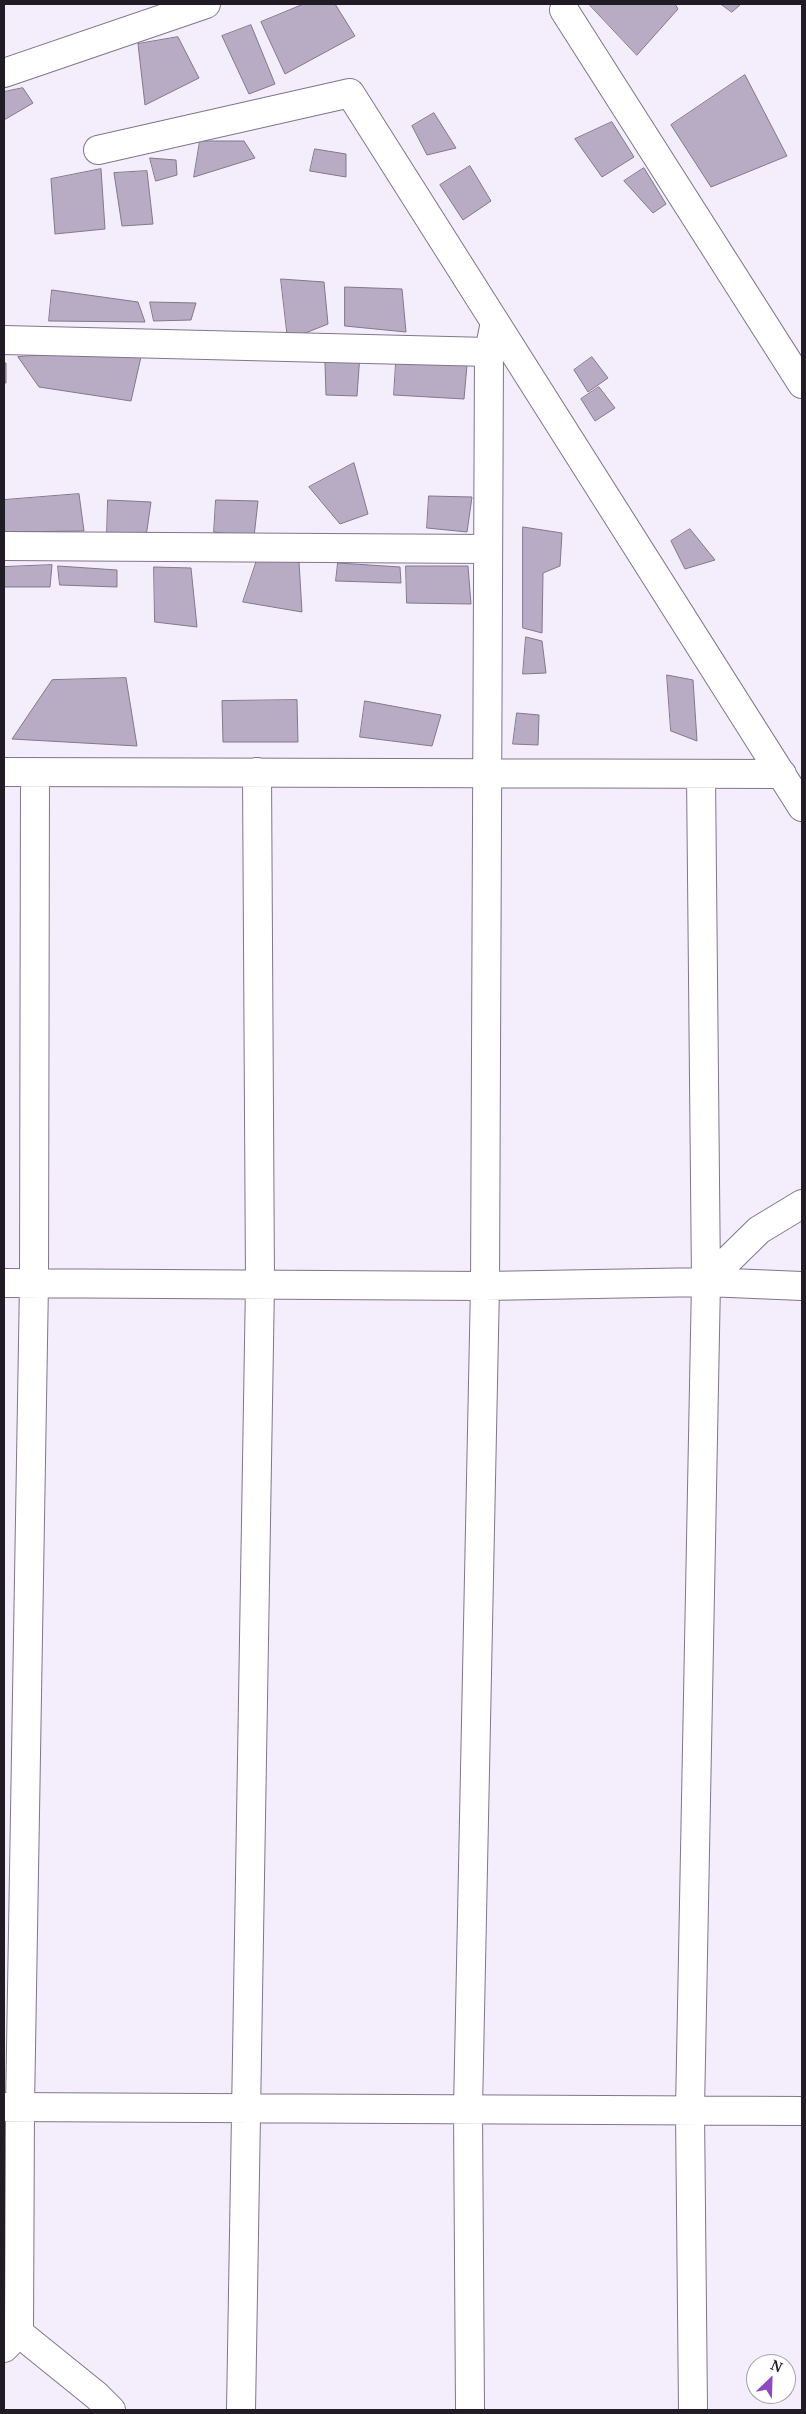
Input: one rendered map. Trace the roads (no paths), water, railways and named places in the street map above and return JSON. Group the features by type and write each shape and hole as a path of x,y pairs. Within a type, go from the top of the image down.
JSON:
{"street":[{"path":"4,74 206,4"},
{"path":"564,10 802,384"},
{"path":"98,150 350,93 802,807"},
{"path":"470,2410 468,2109 485,1286 489,352 495,322"},
{"path":"4,340 489,352"},
{"path":"4,546 488,549"},
{"path":"4,772 782,774"},
{"path":"34,772 34,1283 12,2107 11,2340 97,2396 111,2410"},
{"path":"241,2410 260,1284 257,772"},
{"path":"693,2410 690,2110 706,1282 701,774"},
{"path":"706,1282 759,1230 802,1204"},
{"path":"4,1283 485,1286 706,1282 802,1286"},
{"path":"12,2107 802,2111"}]}
